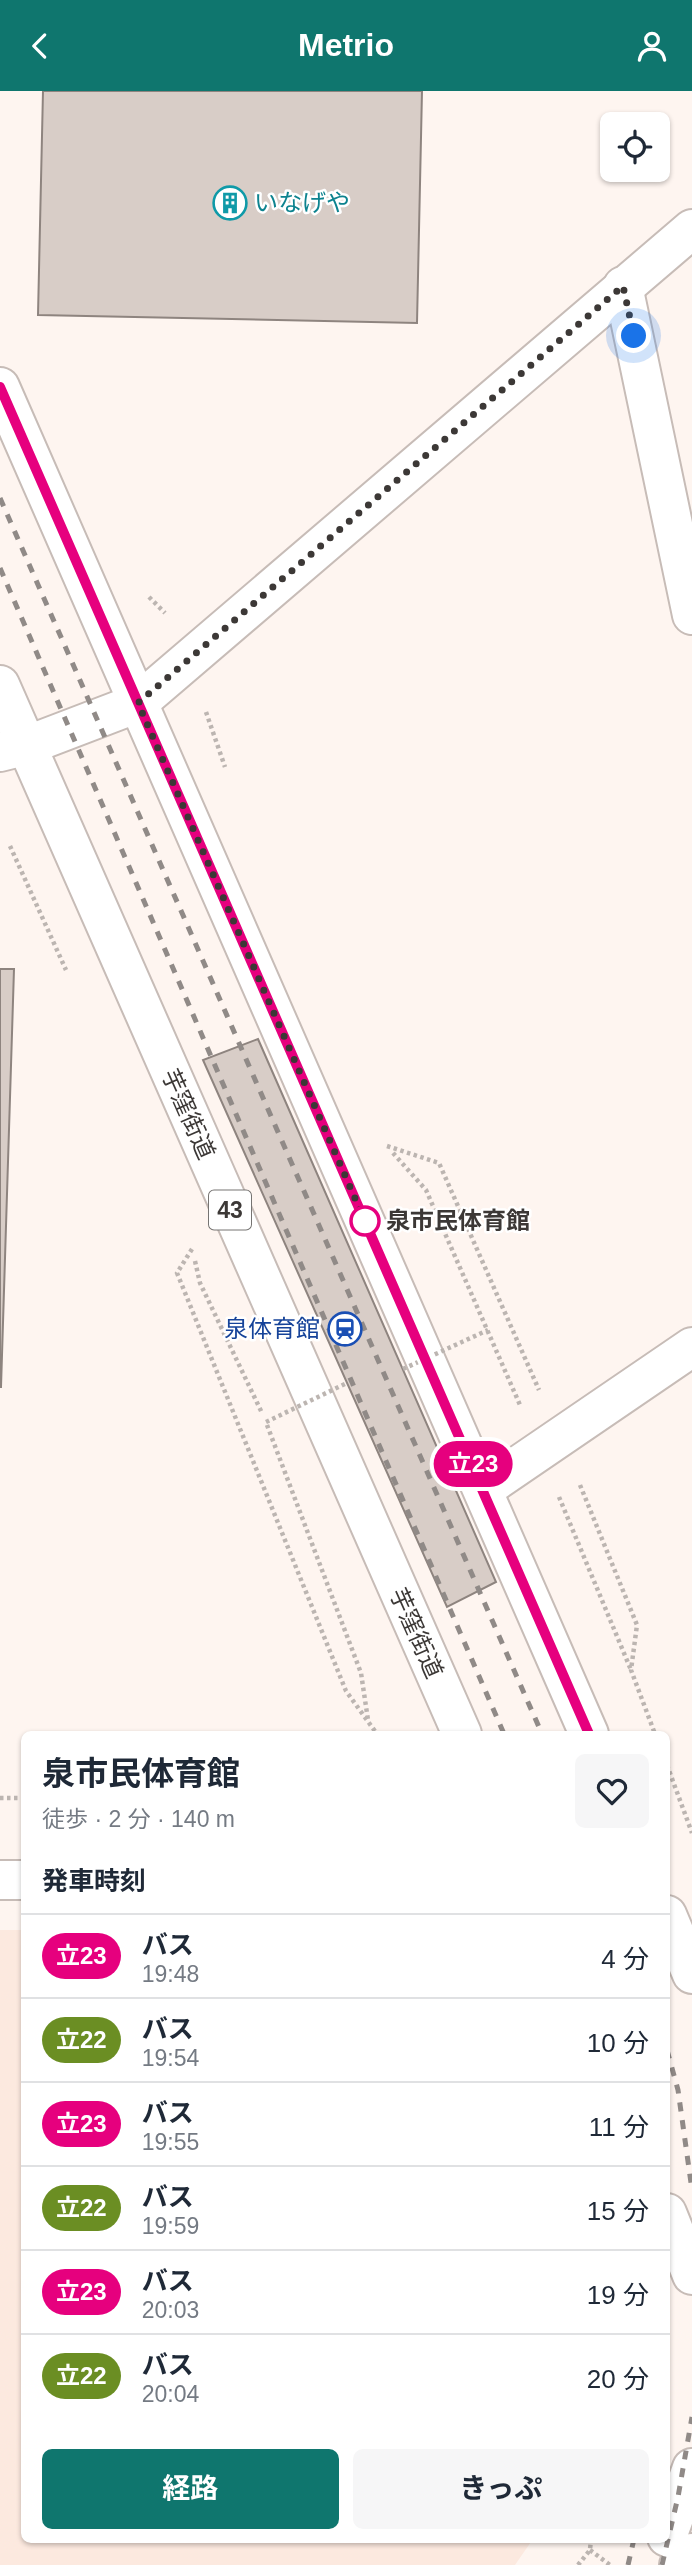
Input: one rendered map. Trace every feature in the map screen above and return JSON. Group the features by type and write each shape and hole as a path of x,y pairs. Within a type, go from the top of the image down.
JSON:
{"main road":[{"path":"14,749 138,703 692,229"},
{"path":"623,286 692,615"},
{"path":"0,387 588,1731"},
{"name":"芋窪街道","path":"0,685 14,749 461,1731"},
{"path":"484,1489 692,1347"},
{"path":"0,1880 21,1880"},
{"path":"670,1922 692,1974"},
{"path":"670,2220 692,2275"},
{"path":"670,2527 692,2468"},
{"path":"656,2565 664,2543"},
{"path":"679,2565 692,2553"}],"path":[{"path":"206,712 229,776"},
{"path":"10,846 67,972"},
{"path":"382,1134 387,1147 426,1190 488,1330 402,1369"},
{"path":"387,1147 439,1163 560,1437 637,1625 631,1670"},
{"path":"187,1238 193,1250 200,1283 266,1422 361,1673 368,1721"},
{"path":"193,1250 177,1273 346,1691 375,1731"},
{"path":"266,1422 347,1383"},
{"path":"584,1557 654,1731"},
{"path":"670,1773 692,1833"},
{"path":"0,1798 21,1798"},
{"path":"578,2565 590,2550 591,2543"},
{"path":"590,2550 610,2565"}],"shaded area":[{"path":"0,1930 21,1930 21,2543 530,2543 515,2565 0,2565"}],"building":[{"name":"いなげや","path":"43,91 422,91 417,323 38,315"},
{"path":"0,969 14,969 1,1387 0,1387"},
{"path":"258,1039 496,1582 447,1607 203,1060"}],"railway":[{"path":"0,498 541,1731"},
{"path":"0,568 503,1731"},
{"path":"670,2061 678,2090 692,2190"},
{"path":"670,2531 692,2417"},
{"path":"628,2565 633,2543"},
{"path":"662,2565 667,2543"}],"bus line":[{"name":"立23","path":"0,387 588,1731"}],"place":[{"name":"いなげや","path":"230,203"},
{"name":"泉市民体育館","path":"365,1221"},
{"name":"泉体育館","path":"345,1329"}],"route":[{"path":"365,1221 138,703 623,286 634,336"}]}
